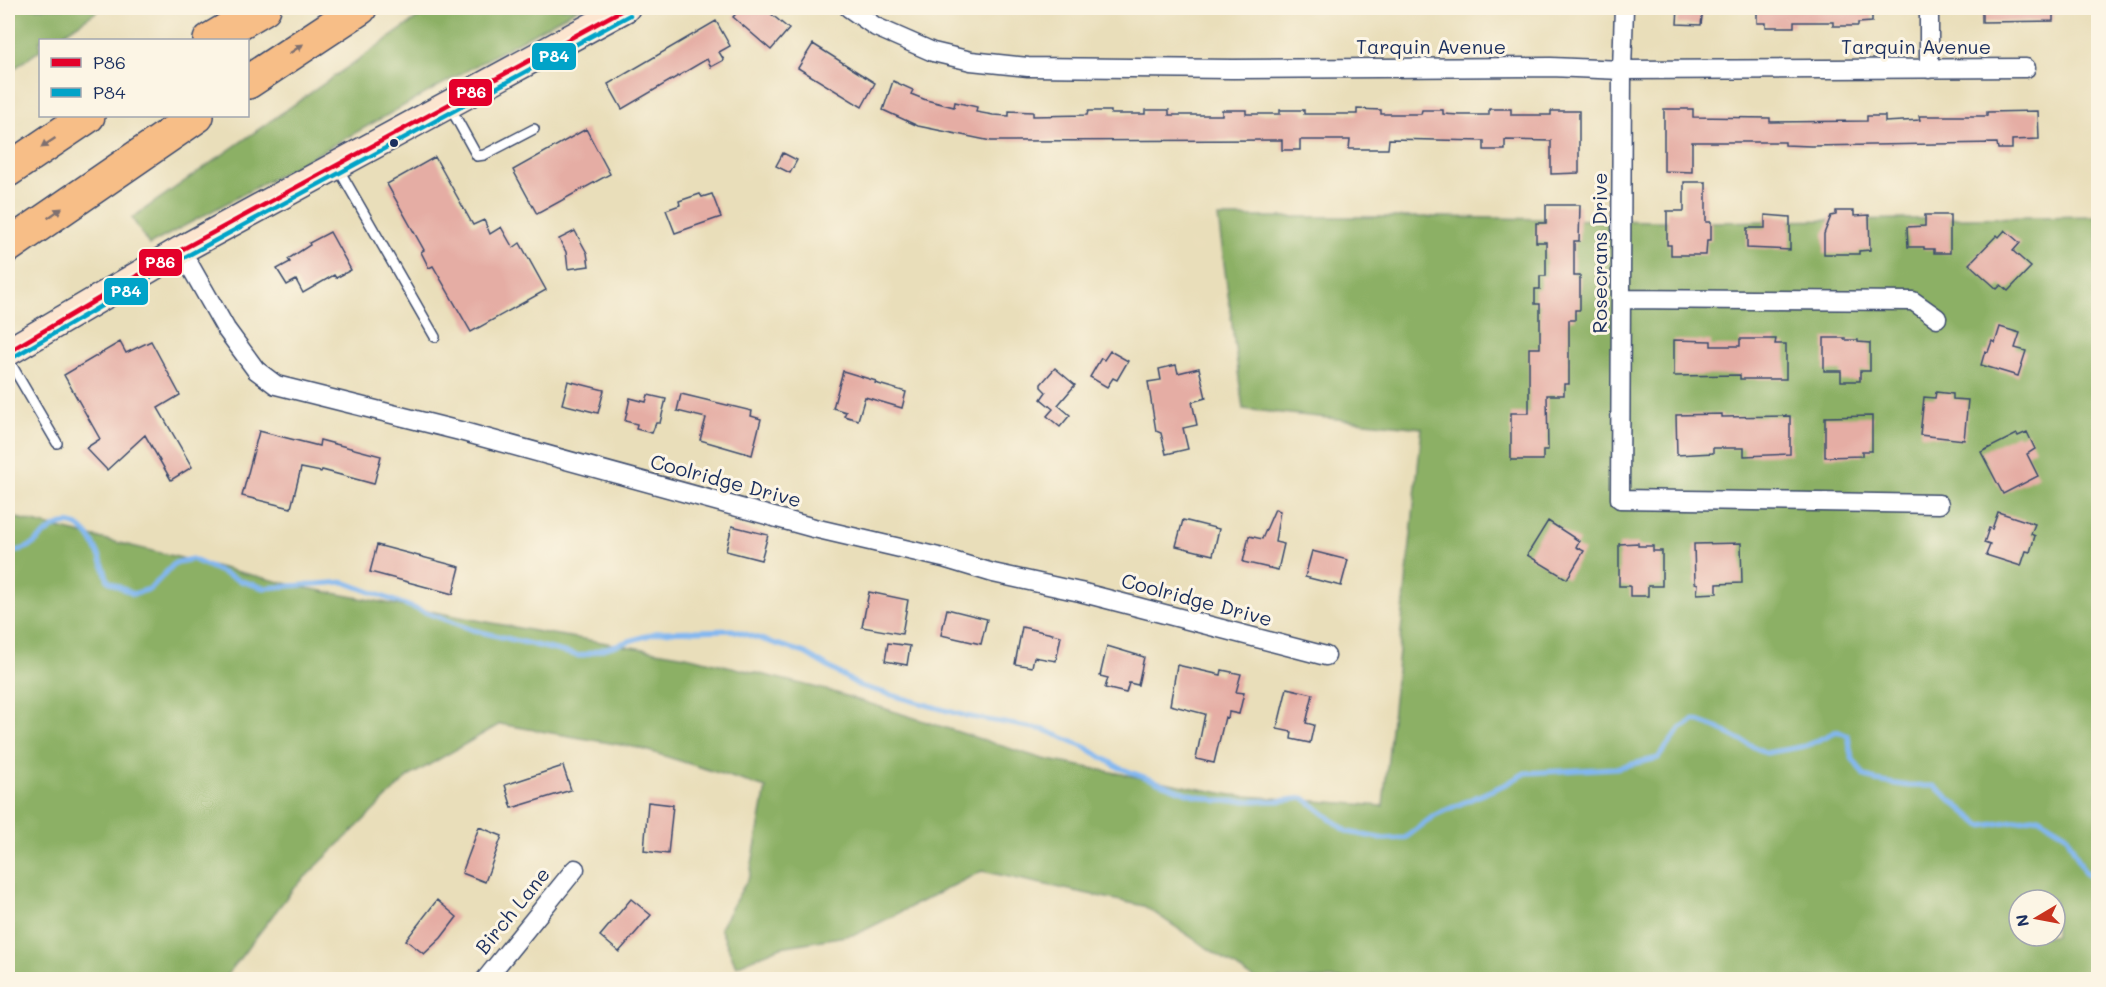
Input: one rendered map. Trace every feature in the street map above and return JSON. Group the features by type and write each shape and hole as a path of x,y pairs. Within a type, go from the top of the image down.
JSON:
{"highway":[{"path":"212,39 264,8"},
{"path":"249,81 360,8"},
{"path":"8,170 87,117"},
{"path":"8,246 196,117"}],"main road":[{"path":"8,352 181,250 626,8"}],"street":[{"name":"Tarquin Avenue","path":"849,8 885,32 933,52 971,61 1028,67 1233,69 1551,67 1622,70 2025,68"},
{"name":"Rosecrans Drive","path":"1624,8 1620,499 1939,504"},
{"path":"1929,8 1929,69"},
{"name":"Coolridge Drive","path":"181,250 226,329 256,370 276,385 471,434 814,528 943,558 993,573 1080,592 1326,656"},
{"path":"1622,299 1913,302 1937,318"},
{"name":"Birch Lane","path":"485,980 575,869"}],"lane":[{"path":"449,105 477,156 484,155 534,129"},
{"path":"337,166 435,337"},
{"path":"8,359 57,443"}],"green space":[{"path":"8,8 102,8 56,39 39,39 39,51 8,73"},
{"path":"432,8 579,8 149,245 132,218"},
{"path":"2098,216 2098,979 1254,979 1144,906 982,871 857,934 781,947 736,966 720,928 750,875 766,788 639,748 500,724 408,777 293,889 224,979 8,980 8,516 301,587 540,632 686,656 830,691 1043,759 1232,795 1383,806 1422,428 1243,409 1218,217 1442,217 1708,222"}],"building":[{"path":"741,8 764,8 789,29 771,50 733,17"},
{"path":"1678,8 1703,8 1701,25 1677,24"},
{"path":"1757,8 1872,8 1872,22 1858,23 1858,26 1833,26 1833,22 1794,22 1794,27 1766,27 1766,23 1757,23"},
{"path":"1982,8 2053,8 2053,21 1982,22"},
{"path":"716,21 730,46 719,52 724,60 711,67 707,59 622,109 608,84"},
{"path":"813,44 875,83 862,107 798,68"},
{"path":"893,81 913,90 911,94 926,100 954,107 955,102 977,107 976,112 1009,116 1009,111 1033,112 1033,116 1087,115 1088,111 1145,114 1145,110 1169,110 1169,115 1222,115 1222,110 1246,110 1246,114 1280,114 1280,110 1304,110 1304,114 1357,114 1357,109 1381,110 1381,114 1421,114 1422,110 1443,110 1443,114 1459,115 1489,115 1489,109 1511,109 1511,115 1551,115 1551,111 1579,111 1579,173 1551,174 1551,141 1505,140 1505,150 1484,150 1484,141 1389,139 1388,149 1349,149 1350,140 1300,140 1300,150 1282,150 1282,140 991,141 918,126 883,110"},
{"path":"1664,109 1693,109 1693,117 1770,118 1770,122 1867,121 1867,116 1885,116 1885,122 1920,120 1919,116 1987,116 1987,112 2038,111 2039,139 2012,140 2012,149 1998,149 1997,143 1811,146 1785,145 1785,142 1692,142 1692,172 1664,171"},
{"path":"586,129 610,174 537,214 513,170"},
{"path":"783,153 797,160 790,173 776,166"},
{"path":"435,157 473,225 484,220 490,234 501,227 513,248 520,243 546,290 471,332 433,266 429,268 421,252 424,250 387,184"},
{"path":"1684,182 1706,182 1706,222 1711,222 1711,240 1707,240 1706,255 1671,255 1671,245 1667,245 1667,211 1684,211"},
{"path":"700,194 702,197 712,194 721,217 675,233 666,210 680,205 679,201"},
{"path":"1546,205 1580,205 1579,241 1574,241 1574,276 1580,276 1580,310 1575,310 1575,320 1569,320 1569,384 1564,384 1564,395 1547,395 1548,450 1543,450 1543,460 1511,460 1511,413 1529,413 1529,348 1540,348 1540,304 1535,304 1535,289 1540,289 1540,276 1546,276 1546,242 1536,242 1536,223 1546,223"},
{"path":"1836,211 1854,211 1854,216 1869,215 1870,250 1859,251 1859,254 1824,254 1824,234 1831,216 1836,215"},
{"path":"1765,215 1790,217 1790,250 1747,248 1747,228 1765,228"},
{"path":"1925,215 1950,215 1950,253 1934,253 1934,249 1924,249 1924,247 1908,247 1907,227 1925,226"},
{"path":"2005,230 2020,243 2013,251 2031,267 2008,291 2001,285 1997,289 1969,264 1997,235 1999,237"},
{"path":"575,231 587,253 589,266 568,269 566,252 559,239"},
{"path":"330,232 351,270 336,278 334,275 303,293 296,280 287,285 277,269 290,262 288,259 310,245 309,243"},
{"path":"2000,327 2020,333 2015,348 2026,351 2018,376 1981,365 1985,351 1988,352 1992,341 1995,343"},
{"path":"1824,338 1845,338 1845,340 1870,343 1870,371 1860,371 1860,381 1841,381 1841,371 1824,371"},
{"path":"1740,339 1776,339 1775,344 1786,344 1786,379 1740,379 1740,375 1674,376 1674,340 1711,341 1711,346 1740,346"},
{"path":"151,341 180,395 158,408 192,467 171,480 145,435 107,470 86,448 100,439 64,375 120,342 126,353"},
{"path":"1110,351 1128,361 1117,380 1113,378 1107,387 1090,377 1101,358 1104,360"},
{"path":"1176,365 1178,373 1199,368 1206,398 1192,402 1197,425 1183,428 1188,449 1166,454 1161,433 1156,431 1148,382 1161,380 1159,369"},
{"path":"1055,368 1075,385 1058,405 1070,415 1060,427 1047,416 1053,409 1041,399 1046,392 1041,384"},
{"path":"843,371 906,392 902,408 865,397 858,420 844,416 846,412 833,408"},
{"path":"568,381 604,390 598,413 562,404"},
{"path":"1936,392 1953,394 1953,399 1968,400 1964,440 1920,435 1924,397 1935,398"},
{"path":"681,394 752,411 751,416 761,419 752,455 700,440 706,418 677,411"},
{"path":"648,395 666,399 660,423 656,423 652,433 636,429 637,424 625,421 630,398 646,402"},
{"path":"1722,414 1722,417 1790,416 1790,454 1744,456 1744,448 1713,448 1713,453 1677,455 1676,415"},
{"path":"1872,416 1872,451 1862,451 1862,456 1825,457 1825,417"},
{"path":"259,431 319,446 320,440 381,456 374,484 322,470 321,472 301,468 291,508 242,496"},
{"path":"2027,432 2035,449 2027,454 2038,476 2003,494 1981,452 2017,434 2018,436"},
{"path":"1275,509 1280,511 1275,542 1284,544 1278,570 1243,562 1249,536 1262,539"},
{"path":"1998,512 2035,524 2031,534 2035,536 2030,552 2026,551 2021,566 1986,555 1990,545 1984,543"},
{"path":"1183,520 1219,529 1213,555 1176,546"},
{"path":"1548,521 1579,541 1576,547 1584,551 1567,579 1527,555"},
{"path":"732,526 768,535 761,560 726,551"},
{"path":"1638,543 1638,546 1653,546 1653,551 1662,551 1662,586 1648,586 1648,596 1630,596 1630,586 1619,586 1619,544"},
{"path":"1741,543 1742,583 1717,584 1717,593 1697,594 1694,544"},
{"path":"377,545 460,567 453,594 370,572"},
{"path":"1312,551 1348,560 1341,586 1305,577"},
{"path":"869,592 908,600 902,634 862,627"},
{"path":"947,609 987,619 981,644 941,635"},
{"path":"1022,627 1061,636 1056,661 1034,657 1032,667 1015,664"},
{"path":"888,643 910,646 907,665 885,661"},
{"path":"1107,646 1144,657 1138,685 1129,683 1126,693 1105,688 1108,678 1100,676"},
{"path":"1177,665 1221,675 1222,670 1241,674 1236,692 1244,693 1239,714 1229,712 1228,718 1225,717 1214,763 1196,759 1205,714 1170,705"},
{"path":"1287,688 1313,694 1306,723 1314,725 1310,743 1291,739 1292,732 1277,729"},
{"path":"563,766 571,790 512,808 505,785"},
{"path":"648,802 673,805 668,854 644,851"},
{"path":"479,827 502,836 485,882 462,873"},
{"path":"631,899 651,915 619,952 600,936"},
{"path":"437,900 457,917 441,938 424,954 406,940"}],"waterway":[{"path":"8,554 28,547 53,528 68,523 77,526 92,540 108,581 133,594 150,589 175,563 192,559 241,581 264,588 344,582 473,630 580,656 659,632 732,630 805,653 860,686 966,716 1045,730 1083,746 1120,768 1187,793 1219,801 1278,801 1304,798 1348,832 1384,839 1405,838 1435,815 1508,783 1525,773 1616,768 1658,758 1680,729 1695,720 1717,728 1766,753 1806,746 1837,731 1848,736 1852,758 1864,775 1876,781 1909,786 1934,786 1982,826 2038,817 2066,834 2084,871 2098,883"}],"transit line":[{"name":"P86","path":"8,352 181,250 626,8"},
{"name":"P84","path":"12,358 185,257 630,15"}]}
